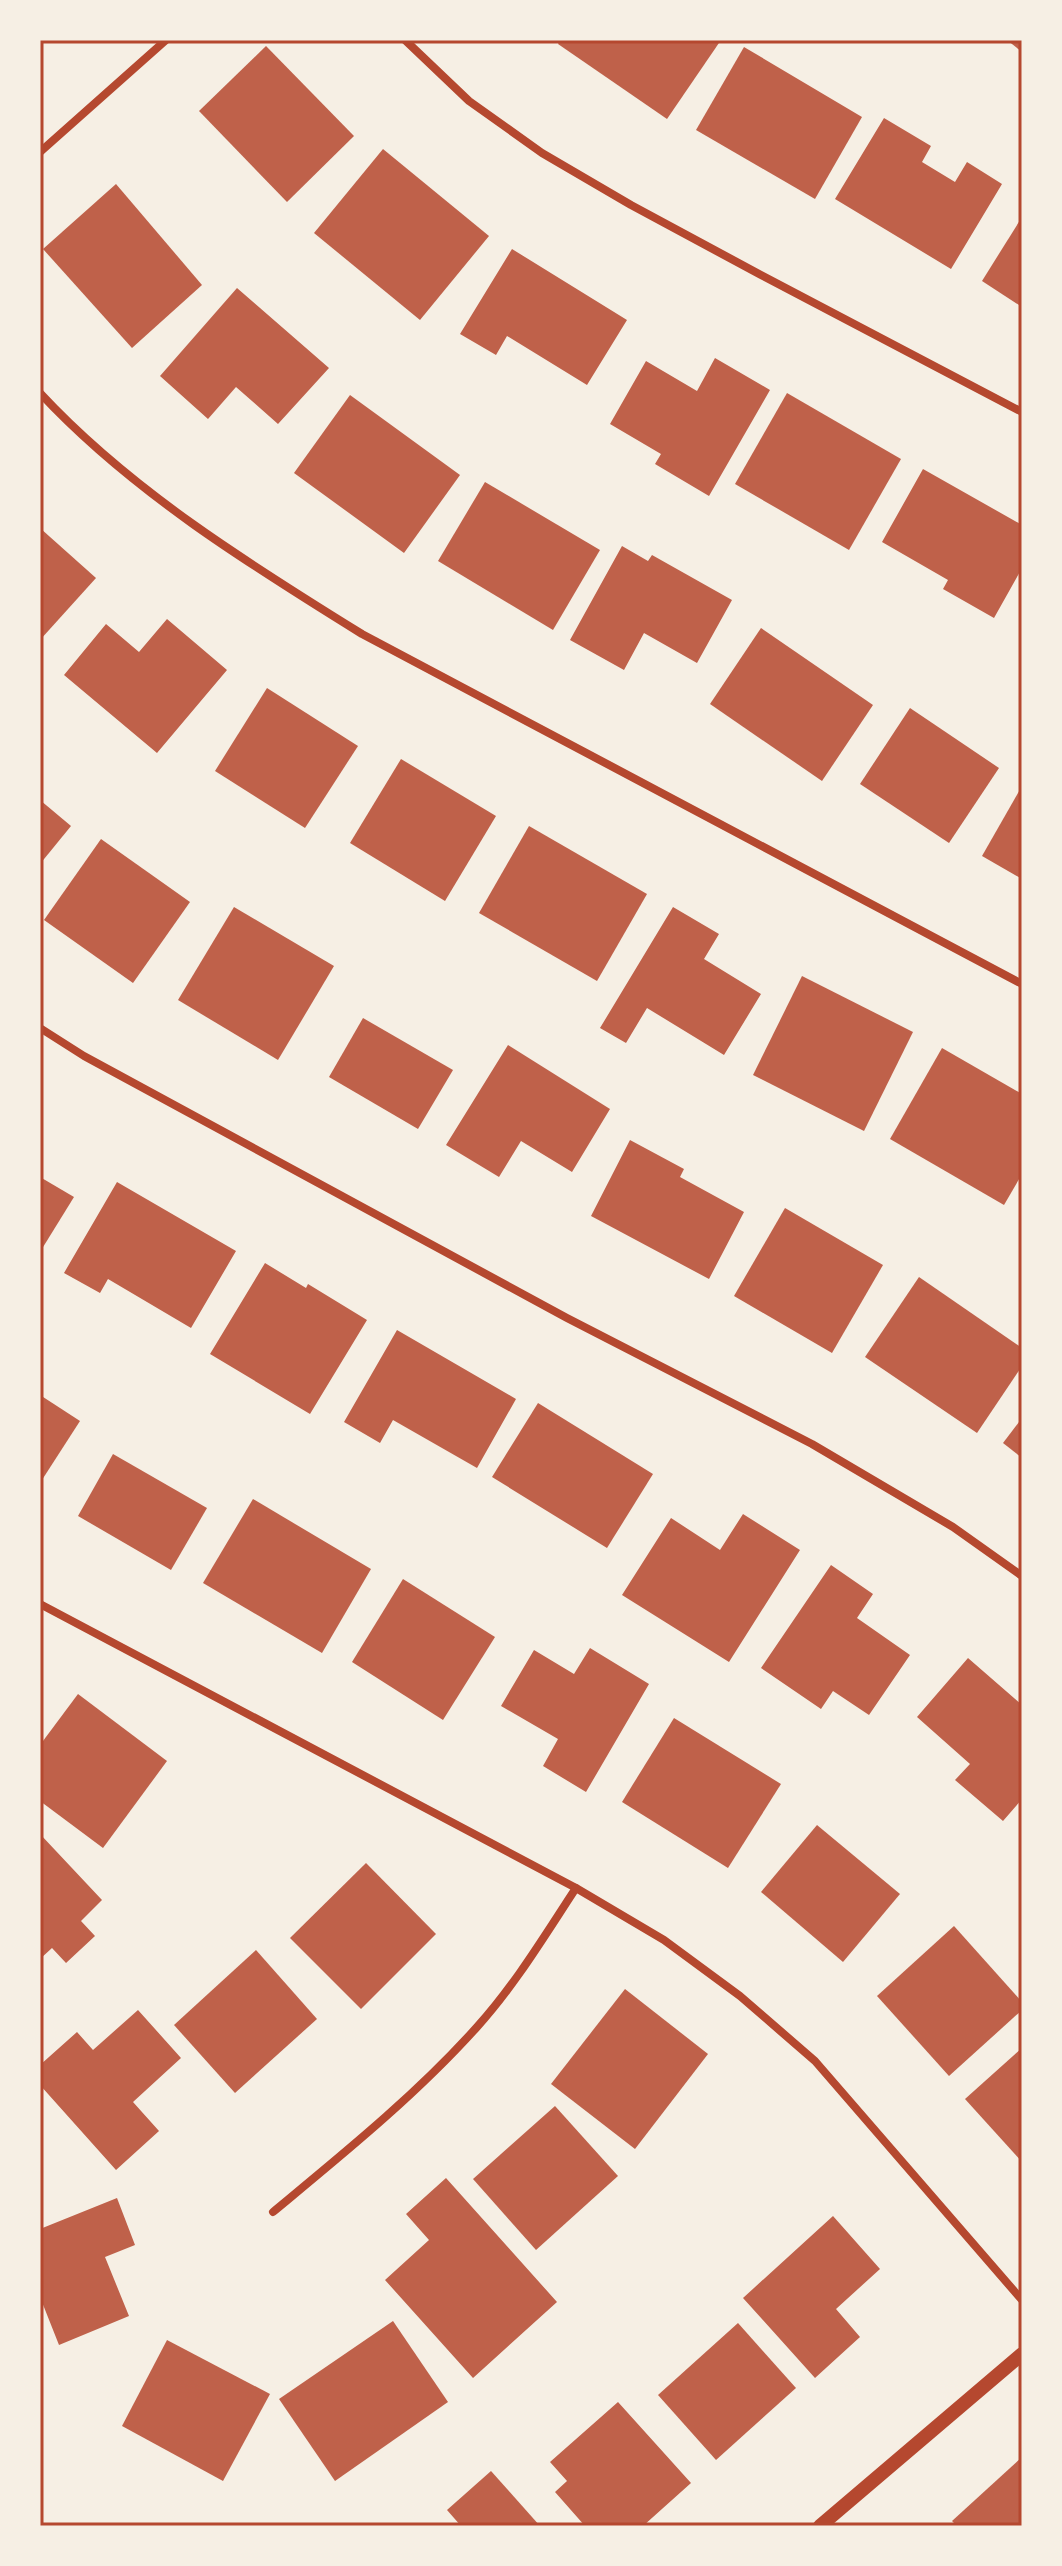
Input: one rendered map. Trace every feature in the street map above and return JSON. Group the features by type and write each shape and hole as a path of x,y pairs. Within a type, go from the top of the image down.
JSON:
{"street":[{"path":"40,152 166,40"},
{"path":"405,40 469,101 542,153 631,205 1022,412"},
{"path":"40,393 73,429 182,516 278,582 362,634 1022,984"},
{"path":"40,1028 84,1056 567,1318 812,1444 953,1527 1022,1576"},
{"path":"40,1604 576,1888 664,1940 740,1996 815,2061 1022,2300"},
{"path":"273,2212 412,2092 477,2027 521,1970 576,1888"},
{"path":"820,2526 1022,2354"}],"building":[{"path":"560,40 721,40 667,119 558,44"},
{"path":"1007,40 1022,40 1022,52"},
{"path":"266,46 354,136 287,202 199,111"},
{"path":"744,47 862,117 815,199 696,130"},
{"path":"884,118 931,146 922,162 955,182 967,162 1002,184 951,269 835,199"},
{"path":"383,149 489,236 420,320 314,233"},
{"path":"116,184 202,285 132,348 43,249"},
{"path":"1022,217 1022,307 982,281"},
{"path":"512,249 627,320 587,385 507,336 496,355 460,334"},
{"path":"237,288 329,368 278,424 236,387 208,419 160,376"},
{"path":"715,358 770,390 709,496 655,464 661,454 610,424 646,361 697,391"},
{"path":"787,393 901,459 849,550 735,484"},
{"path":"350,395 460,475 404,553 294,473"},
{"path":"923,469 1022,525 1022,568 994,618 943,589 948,580 882,542"},
{"path":"485,482 600,550 553,630 438,561"},
{"path":"40,528 96,578 40,640"},
{"path":"622,546 648,561 652,555 732,600 697,663 644,633 624,670 570,640"},
{"path":"167,619 227,670 157,753 64,675 106,624 139,652"},
{"path":"761,628 873,705 822,781 710,704"},
{"path":"267,688 358,746 305,828 215,771"},
{"path":"910,708 999,768 949,843 860,784"},
{"path":"401,759 496,816 445,901 350,843"},
{"path":"1022,786 1022,879 982,856"},
{"path":"40,800 71,826 40,864"},
{"path":"529,826 647,894 597,981 479,913"},
{"path":"101,839 190,902 133,983 44,920"},
{"path":"234,907 334,966 278,1060 178,1000"},
{"path":"673,907 719,934 704,959 761,994 724,1055 647,1008 626,1043 600,1028"},
{"path":"802,976 913,1032 864,1131 753,1075"},
{"path":"363,1018 453,1070 418,1129 329,1077"},
{"path":"508,1045 610,1109 572,1172 521,1141 499,1177 446,1145"},
{"path":"942,1048 1022,1094 1022,1174 1004,1205 890,1139"},
{"path":"630,1140 684,1169 680,1177 744,1212 709,1279 591,1216"},
{"path":"40,1177 74,1197 40,1252"},
{"path":"117,1182 236,1251 191,1328 108,1279 100,1293 64,1273"},
{"path":"785,1208 883,1265 832,1353 734,1296"},
{"path":"265,1263 306,1288 308,1284 367,1320 310,1414 210,1354"},
{"path":"919,1277 1022,1348 1022,1366 977,1433 865,1357"},
{"path":"397,1330 516,1399 477,1468 393,1420 380,1443 344,1422"},
{"path":"40,1395 80,1421 40,1483"},
{"path":"538,1403 653,1474 607,1548 492,1477"},
{"path":"1022,1418 1022,1458 1003,1443"},
{"path":"113,1454 207,1508 171,1570 78,1516"},
{"path":"253,1499 371,1569 322,1653 203,1583"},
{"path":"743,1514 800,1550 729,1662 622,1595 671,1518 720,1550"},
{"path":"831,1565 873,1594 857,1618 910,1655 869,1715 833,1691 821,1709 761,1668"},
{"path":"403,1579 495,1637 443,1720 352,1662"},
{"path":"590,1648 649,1684 586,1792 543,1766 558,1739 501,1706 534,1650 574,1674"},
{"path":"968,1658 1022,1705 1022,1799 1003,1821 955,1780 970,1764 917,1717"},
{"path":"78,1694 167,1761 103,1848 40,1801 40,1745"},
{"path":"674,1718 781,1784 728,1868 622,1802"},
{"path":"817,1825 900,1894 843,1962 761,1892"},
{"path":"40,1834 102,1900 81,1921 95,1936 66,1963 52,1948 40,1959"},
{"path":"366,1863 436,1934 361,2009 290,1938"},
{"path":"954,1926 1022,2002 1022,2010 949,2076 877,1996"},
{"path":"256,1950 317,2019 235,2093 174,2025"},
{"path":"625,1989 708,2054 635,2149 551,2084"},
{"path":"138,2010 181,2058 133,2102 159,2131 116,2170 40,2085 40,2065 77,2032 93,2050"},
{"path":"1022,2048 1022,2162 965,2099"},
{"path":"555,2106 618,2176 536,2250 473,2179"},
{"path":"446,2178 557,2302 473,2378 385,2280 429,2240 406,2214"},
{"path":"117,2198 135,2245 105,2257 129,2316 59,2345 40,2297 40,2229"},
{"path":"833,2216 880,2269 836,2309 860,2337 815,2378 743,2298"},
{"path":"393,2321 448,2402 335,2481 279,2399"},
{"path":"738,2323 796,2388 716,2460 658,2395"},
{"path":"167,2340 270,2394 223,2481 122,2426"},
{"path":"618,2402 691,2483 643,2526 585,2526 555,2492 567,2481 550,2462"},
{"path":"1022,2457 1022,2526 957,2526 952,2521"},
{"path":"491,2471 540,2526 461,2526 447,2510"}]}
